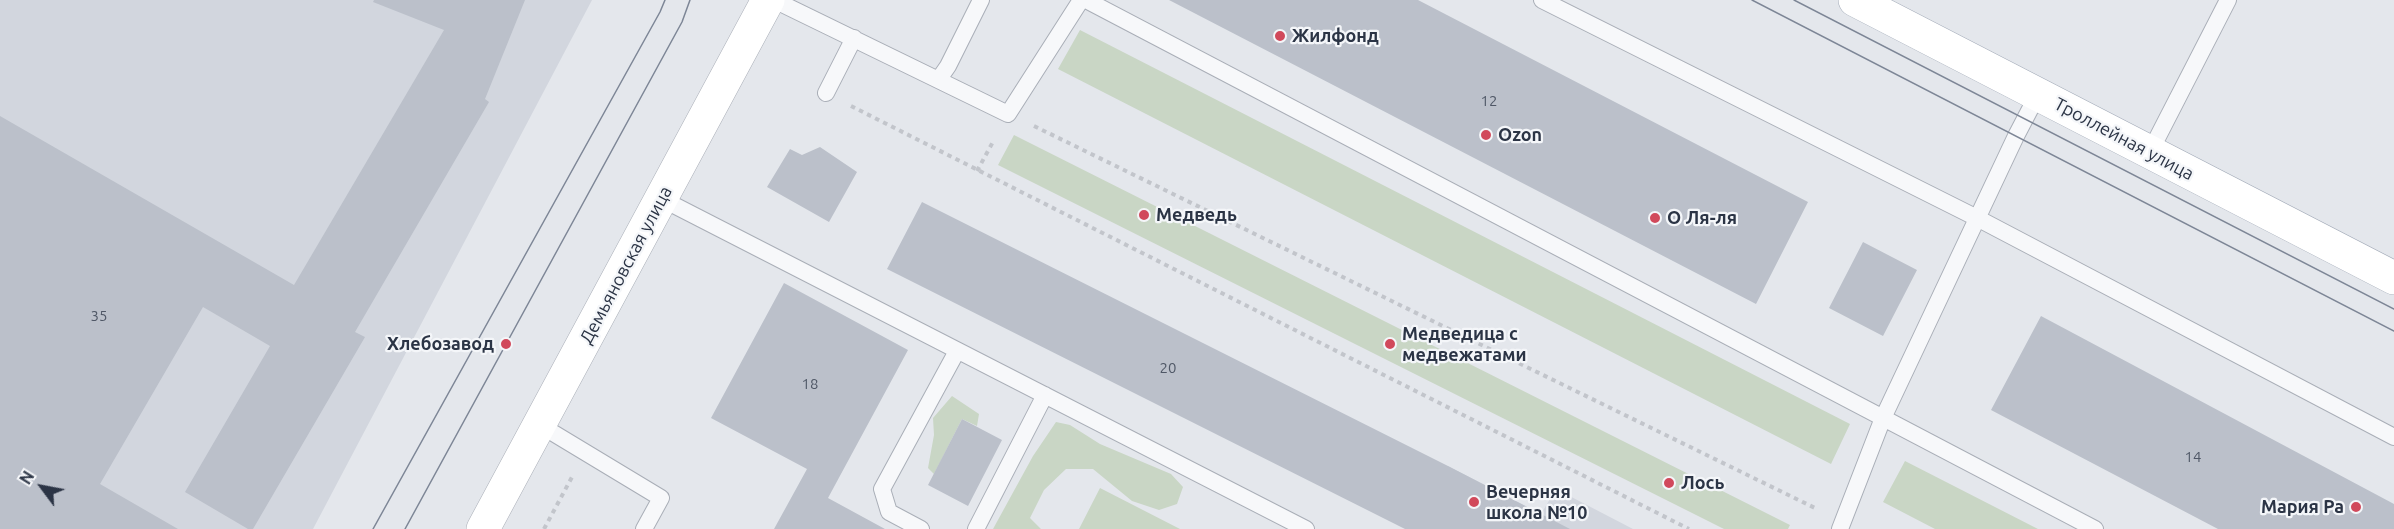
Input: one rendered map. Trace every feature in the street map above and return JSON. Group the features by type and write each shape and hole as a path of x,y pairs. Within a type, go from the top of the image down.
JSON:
{"main road":[{"name":"Демьяновская улица","path":"483,529 768,0"},
{"name":"Троллейная улица","path":"1855,0 2394,278"}],"lane":[{"path":"774,0 1008,114 1081,0"},
{"path":"939,79 981,0"},
{"path":"1086,0 2095,529"},
{"path":"1542,0 1977,218 2394,437"},
{"path":"2150,152 2228,0"},
{"path":"826,93 854,38"},
{"path":"1841,525 1883,418 2038,94"},
{"path":"662,199 1306,529"},
{"path":"921,529 889,512 882,489 957,351"},
{"path":"976,529 1045,395"},
{"path":"540,425 661,498 644,529"}],"path":[{"path":"826,93 1689,529"},
{"path":"977,171 1008,114 1841,525"},
{"path":"544,529 586,453"}],"shaded area":[{"path":"0,0 592,0 313,529 0,529"},
{"name":"Вечерняя школа №10","path":"1448,466 1541,514 1556,489 1633,529 1416,529"}],"green space":[{"path":"1080,30 1850,424 1831,464 1058,69"},
{"path":"1014,135 1790,525 1788,529 1724,529 998,165"},
{"path":"952,396 979,414 977,426 962,419 934,474 928,468 934,435 933,418"},
{"path":"1056,422 1070,425 1100,444 1171,474 1183,487 1177,504 1159,510 1132,501 1093,469 1066,469 1044,490 1030,518 1041,529 993,529 1033,456"},
{"path":"1905,461 2038,529 1935,529 1883,502"},
{"path":"1100,488 1180,529 1079,529"}],"building":[{"path":"374,0 525,0 485,99 489,102 355,332 365,337 253,529 248,529 185,492 270,346 203,307 100,484 178,529 0,529 0,116 294,285 444,30 373,2"},
{"path":"1169,0 1418,0 1808,202 1756,304"},
{"path":"820,147 857,172 829,222 767,187 790,149 802,155"},
{"path":"922,202 1570,529 1405,529 887,269"},
{"path":"1863,242 1917,270 1883,336 1829,308"},
{"path":"784,283 908,350 828,498 885,529 774,529 807,469 711,418"},
{"path":"2041,316 2394,504 2394,529 2218,529 1991,410"},
{"path":"962,419 1002,440 968,506 928,485"}],"tram line":[{"path":"373,529 665,0"},
{"path":"405,529 682,22 690,0"},
{"path":"1752,0 2394,331"},
{"path":"1794,0 2394,309"}],"place":[{"name":"Жилфонд","path":"1280,36"},
{"name":"Ozon","path":"1486,135"},
{"name":"Медведь","path":"1144,215"},
{"name":"О Ля-ля","path":"1655,218"},
{"name":"Хлебозавод","path":"506,344"},
{"name":"Медведица с медвежатами","path":"1390,344"},
{"name":"Лось","path":"1669,483"},
{"name":"Вечерняя школа №10","path":"1474,502"},
{"name":"Мария Ра","path":"2356,507"}]}
